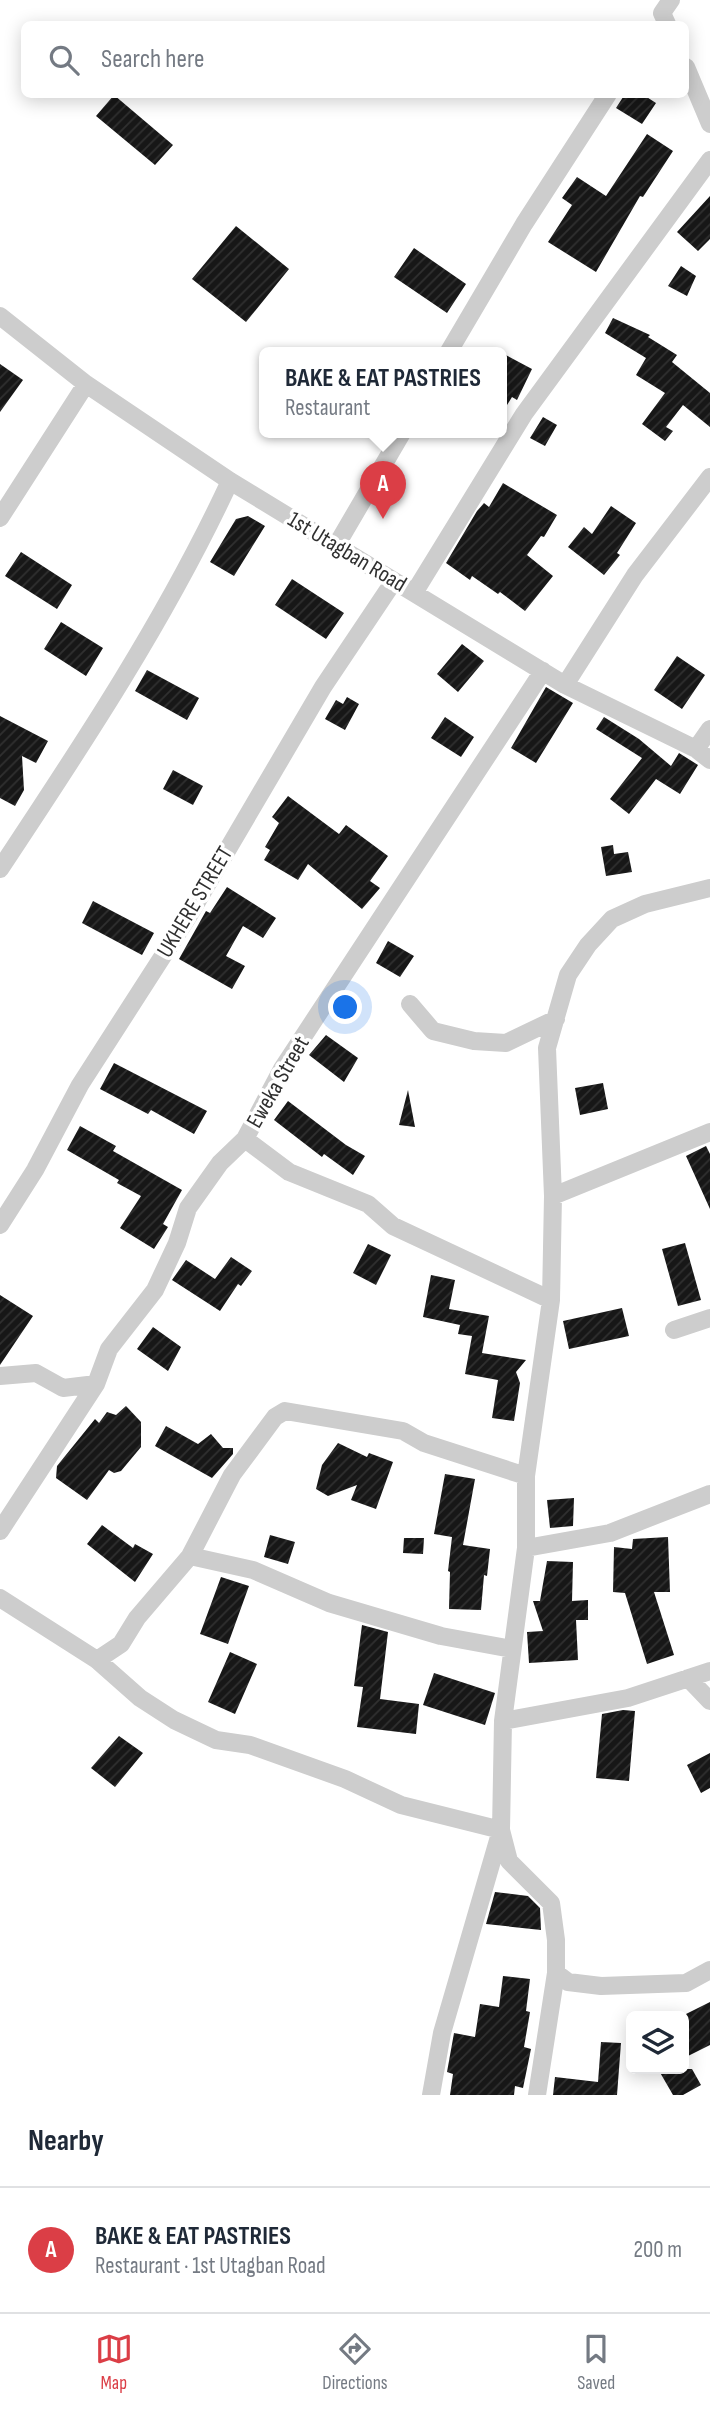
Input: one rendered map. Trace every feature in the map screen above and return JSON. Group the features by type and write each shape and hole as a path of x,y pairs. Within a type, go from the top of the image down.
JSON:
{"street":[{"path":"689,76 710,124"},
{"path":"452,347 524,223 605,98"},
{"path":"414,593 524,414 710,160"},
{"name":"1st Utagban Road","path":"0,316 86,384 230,481 565,685 703,754"},
{"path":"0,518 86,384"},
{"path":"336,546 399,438"},
{"path":"565,685 635,575 710,477"},
{"path":"0,869 68,766 194,559 230,481"},
{"name":"UKHERE STREET","path":"0,1225 35,1170 80,1084 188,917 323,688 394,581"},
{"name":"Eweka Street","path":"0,1531 96,1384 109,1349 155,1290 177,1243 188,1208 220,1163 245,1139 282,1069 542,671"},
{"path":"703,754 710,729"},
{"path":"537,2095 556,1973 556,1940 551,1903 509,1861 501,1829 503,1721 526,1548 526,1476 551,1300 553,1196 547,1048 568,975 588,945 612,919 645,904 710,888"},
{"path":"410,1004 433,1031 474,1041 506,1043 556,1019"},
{"path":"553,1196 710,1132"},
{"path":"245,1139 289,1172 368,1205 393,1226 551,1300"},
{"path":"674,1329 710,1318"},
{"path":"0,1376 36,1373 63,1388 96,1384"},
{"path":"97,1660 121,1644 137,1618 190,1556 232,1475 275,1417 285,1411 403,1431 424,1443 526,1476"},
{"path":"526,1548 610,1533 710,1494"},
{"path":"190,1556 253,1570 329,1603 441,1636 512,1649"},
{"path":"0,1598 97,1660 140,1698 174,1720 216,1740 250,1745 345,1779 401,1805 501,1829"},
{"path":"503,1721 628,1698 710,1671"},
{"path":"688,1678 710,1701"},
{"path":"430,2095 442,2032 501,1829"},
{"path":"556,1973 568,1982 601,1986 686,1983 710,1970"}],"building":[{"path":"111,98 118,98 173,145 155,165 96,116"},
{"path":"622,98 648,98 656,103 642,124 616,108"},
{"path":"647,134 673,151 643,197 640,196 596,272 548,242 572,205 562,198 577,177 606,196"},
{"path":"710,196 710,239 698,251 677,232"},
{"path":"236,226 289,269 246,322 192,279"},
{"path":"414,248 466,284 447,313 394,277"},
{"path":"681,266 696,276 687,296 668,286"},
{"path":"613,318 650,335 648,337 677,355 672,362 710,393 710,427 683,405 666,427 673,431 665,441 642,424 665,393 636,375 646,358 605,333"},
{"path":"507,356 532,369 517,400 512,397 507,405"},
{"path":"0,364 23,380 0,412"},
{"path":"543,417 557,425 545,446 530,438"},
{"path":"503,483 557,515 544,537 541,536 527,555 553,576 525,611 500,592 498,594 472,576 470,580 446,563 477,511 484,503 489,507"},
{"path":"611,506 636,523 617,553 620,555 604,575 568,547 584,527 592,534"},
{"path":"248,516 265,526 234,576 210,562 236,519"},
{"path":"21,552 72,585 57,609 5,576"},
{"path":"292,579 344,613 326,639 275,605"},
{"path":"61,622 103,648 86,676 44,649"},
{"path":"462,644 484,661 458,692 437,674"},
{"path":"677,656 705,675 682,709 654,690"},
{"path":"147,670 199,698 187,720 135,691"},
{"path":"546,687 573,703 536,763 511,748"},
{"path":"347,697 359,704 345,730 325,719 336,700 343,704"},
{"path":"0,716 48,741 36,763 22,756 24,790 15,806 0,798"},
{"path":"445,717 474,737 461,757 431,738"},
{"path":"604,717 639,739 671,766 679,753 698,765 680,794 656,779 629,814 610,799 642,758 596,729"},
{"path":"173,770 203,786 193,805 163,789"},
{"path":"288,796 339,834 346,825 388,856 370,881 380,888 362,909 308,864 298,880 264,860 270,850 265,847 279,823 272,817"},
{"path":"613,845 614,854 628,852 632,872 606,876 601,847"},
{"path":"227,887 276,918 263,938 243,926 226,956 245,966 232,989 179,959 206,911 210,913"},
{"path":"93,901 154,933 142,955 82,923"},
{"path":"388,941 414,956 400,977 376,963"},
{"path":"326,1035 358,1058 344,1082 309,1055"},
{"path":"114,1063 207,1111 194,1134 151,1110 148,1114 100,1089"},
{"path":"603,1083 608,1109 580,1115 575,1088"},
{"path":"408,1090 415,1127 399,1125"},
{"path":"288,1101 365,1156 353,1175 324,1154 322,1157 274,1120"},
{"path":"80,1126 116,1146 113,1151 182,1190 163,1224 168,1227 154,1249 120,1228 141,1196 67,1150"},
{"path":"706,1146 710,1154 710,1209 686,1156"},
{"path":"685,1243 701,1300 678,1306 662,1249"},
{"path":"368,1244 391,1255 376,1285 353,1273"},
{"path":"231,1257 252,1271 241,1286 238,1284 220,1311 172,1280 186,1260 215,1279"},
{"path":"431,1275 455,1280 449,1309 489,1316 482,1353 526,1360 516,1372 520,1383 514,1421 492,1418 498,1380 465,1374 472,1336 458,1334 460,1325 423,1317"},
{"path":"0,1295 33,1316 0,1365"},
{"path":"622,1308 629,1336 569,1349 563,1321"},
{"path":"153,1327 181,1347 168,1371 137,1349"},
{"path":"126,1406 141,1422 141,1447 121,1471 114,1473 109,1470 87,1500 56,1478 57,1466 95,1419 99,1423 107,1412 116,1415"},
{"path":"166,1426 198,1444 211,1434 223,1448 233,1448 233,1454 212,1478 155,1446"},
{"path":"338,1443 367,1457 369,1453 393,1462 376,1509 351,1500 357,1485 328,1496 316,1489 322,1465"},
{"path":"445,1474 475,1479 463,1545 490,1549 487,1576 484,1575 481,1610 449,1609 448,1571 452,1537 434,1534"},
{"path":"574,1498 573,1526 550,1528 547,1500"},
{"path":"102,1525 133,1548 135,1544 153,1554 135,1582 87,1544"},
{"path":"270,1535 295,1542 288,1564 264,1557"},
{"path":"668,1537 670,1592 654,1592 674,1655 647,1664 625,1593 613,1592 614,1547 632,1549 633,1539"},
{"path":"404,1538 424,1538 423,1554 403,1553"},
{"path":"547,1561 573,1562 572,1601 588,1600 588,1620 576,1620 578,1660 529,1663 527,1632 543,1631 533,1601 540,1601"},
{"path":"221,1577 249,1586 228,1644 200,1634"},
{"path":"362,1625 388,1632 380,1699 419,1704 416,1734 357,1727 363,1687 354,1686"},
{"path":"230,1652 257,1664 235,1714 208,1702"},
{"path":"434,1673 495,1693 485,1725 423,1705"},
{"path":"635,1711 629,1781 596,1778 602,1714"},
{"path":"119,1736 143,1753 115,1787 91,1768"},
{"path":"710,1753 710,1788 701,1793 687,1765"},
{"path":"495,1892 528,1896 540,1908 541,1930 486,1924"},
{"path":"503,1976 530,1979 526,2011 530,2012 524,2047 531,2049 523,2088 515,2086 514,2095 450,2095 453,2074 447,2072 454,2033 475,2037 480,2004 499,2007"},
{"path":"710,2002 710,2045 689,2056 689,2012"},
{"path":"601,2042 621,2043 617,2095 553,2095 555,2077 598,2082"},
{"path":"689,2069 692,2069 701,2085 683,2095 673,2095 661,2074 689,2074"}],"place":[{"name":"BAKE & EAT PASTRIES","path":"383,519"}]}
